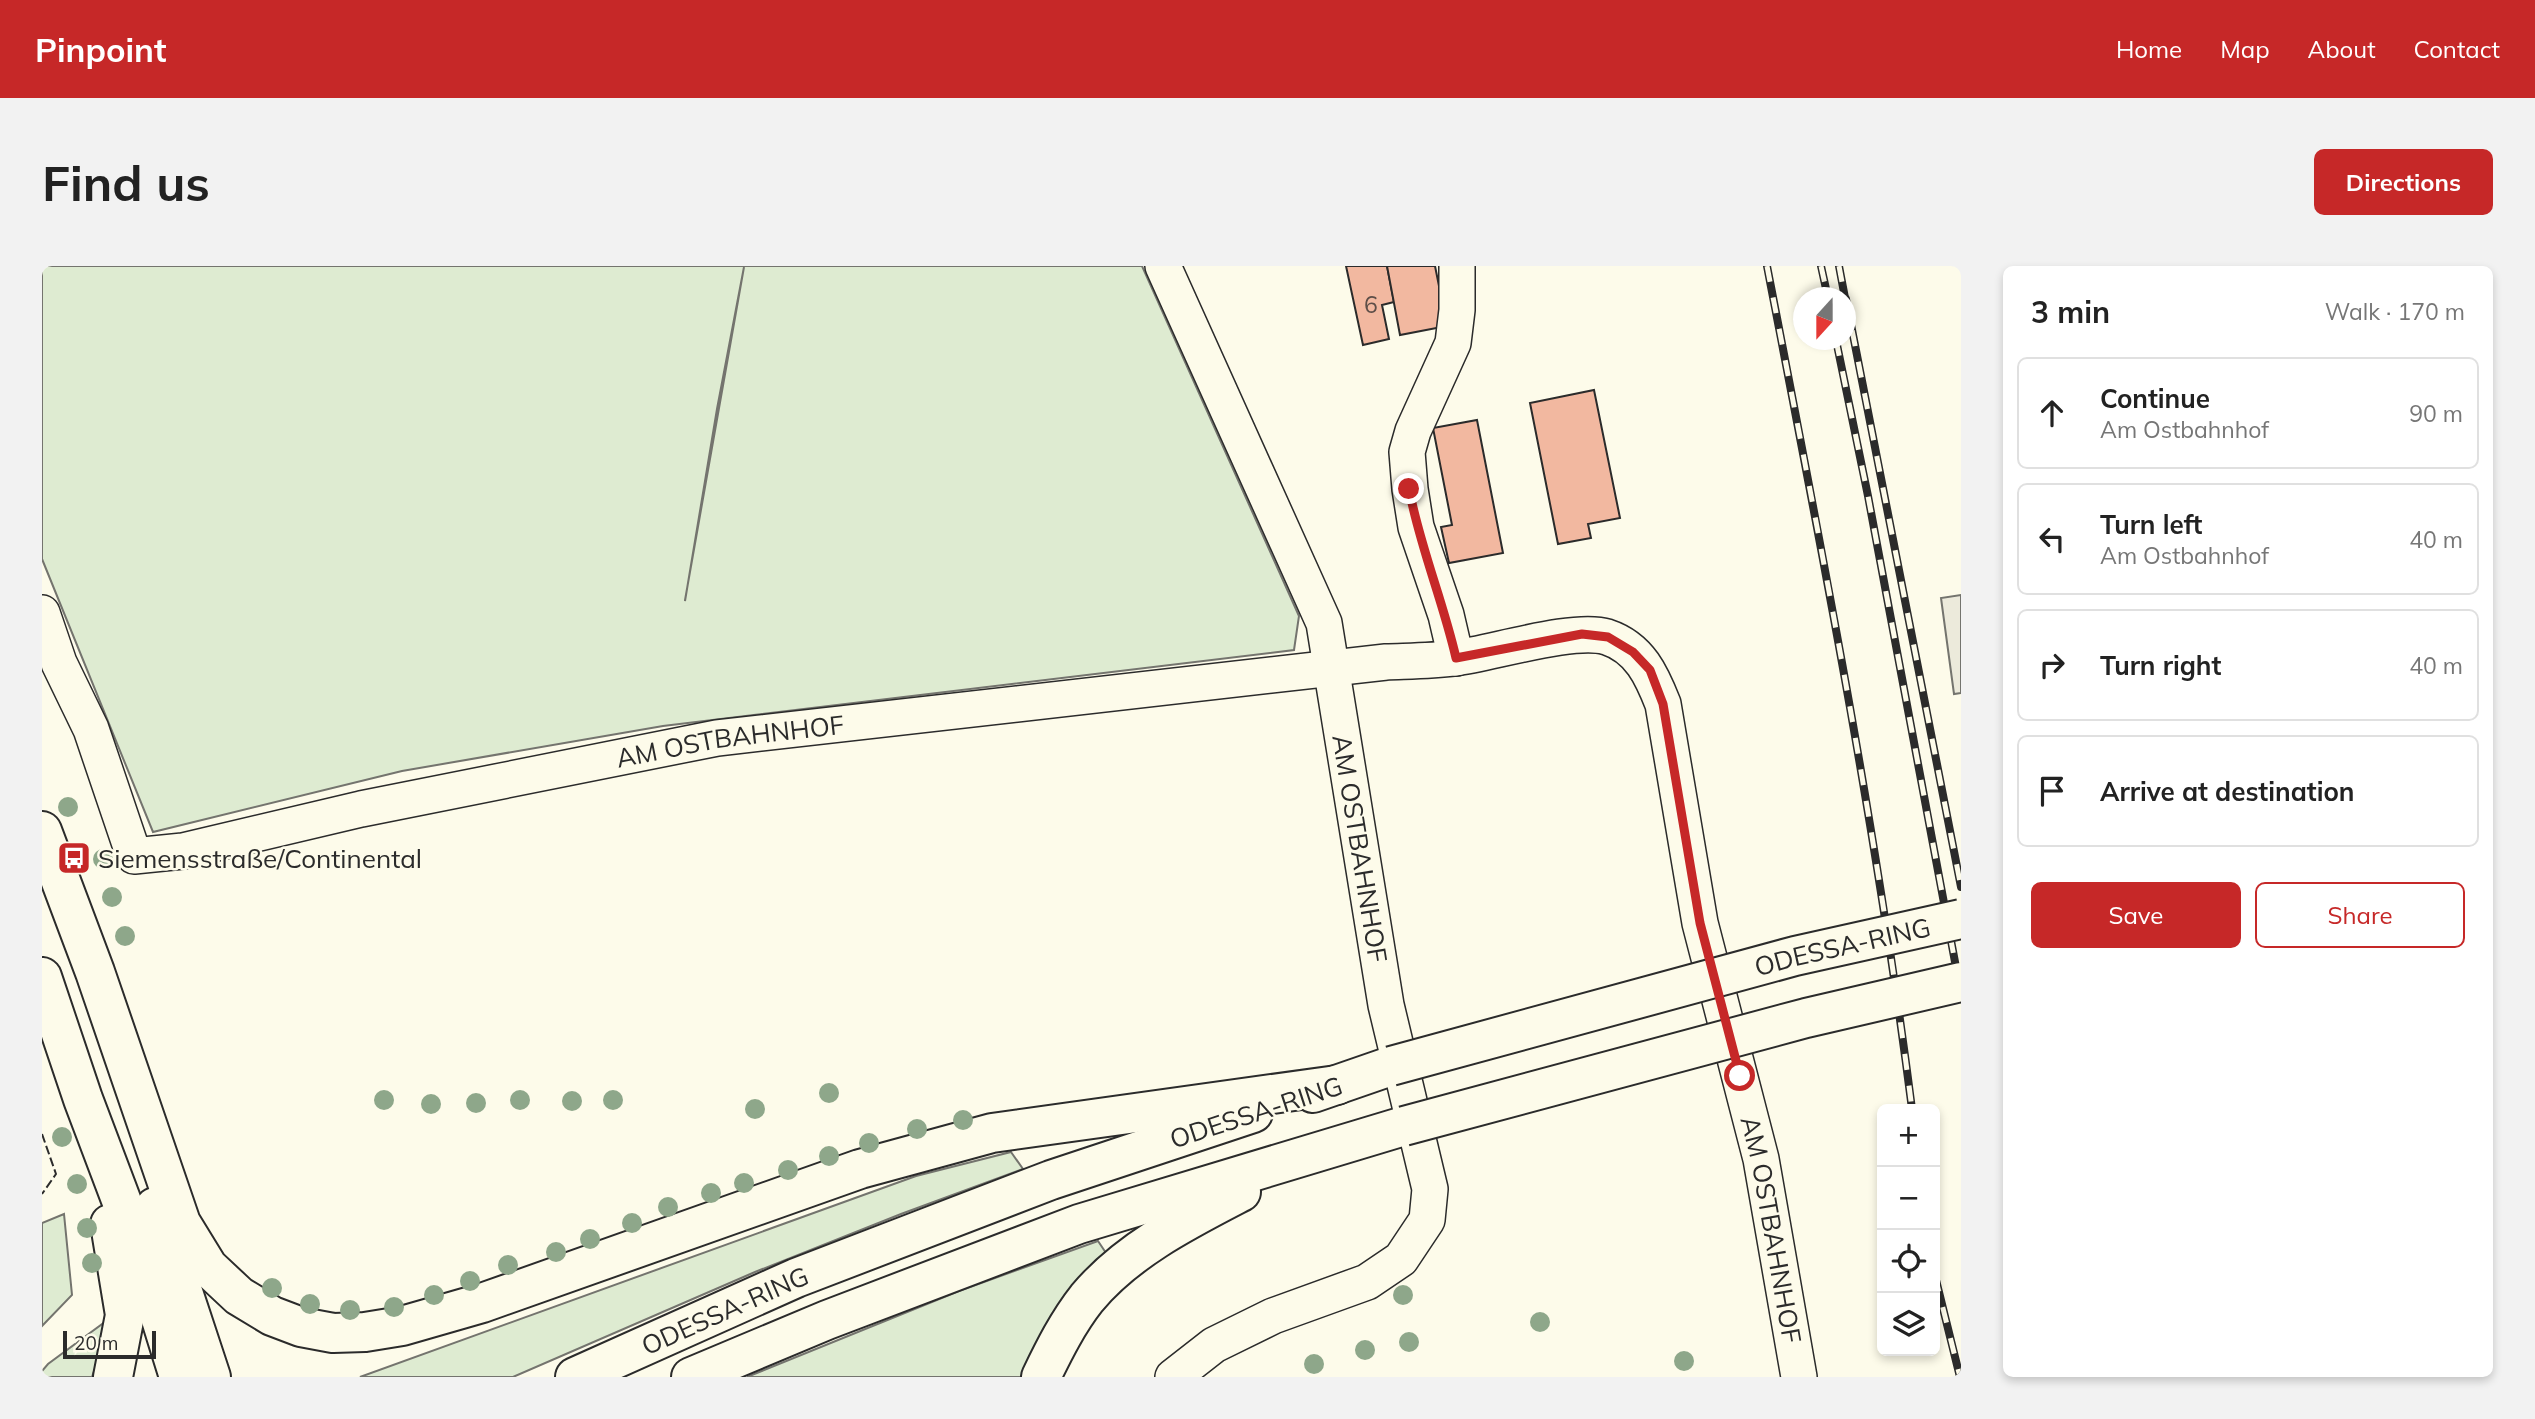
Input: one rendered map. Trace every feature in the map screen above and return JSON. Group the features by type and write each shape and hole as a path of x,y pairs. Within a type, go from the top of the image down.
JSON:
{"highway":[{"path":"47,843 181,1223 208,1267 239,1296 272,1316 301,1327 333,1333 365,1332 402,1326 482,1303 859,1169 992,1133 1337,1085"},
{"path":"47,843 162,1230 211,1377"},
{"name":"ODESSA-RING","path":"575,1377 796,1278 1051,1180 1391,1066 1795,956 1961,919"},
{"path":"42,977 83,1099 137,1242 179,1377"},
{"name":"ODESSA-RING","path":"691,1377 827,1320 1079,1224 1357,1138 1806,1018 1961,982"},
{"path":"83,1099 117,1258 125,1315 113,1377"},
{"path":"1041,1377 1058,1342 1088,1298 1124,1263 1180,1223 1357,1138"}],"street":[{"name":"AM OSTBAHNHOF","path":"1163,266 1324,623 1387,1005 1430,1189 1427,1220 1401,1259 1367,1282 1273,1316 1214,1345 1173,1377"},
{"path":"1456,658 1446,615 1416,527 1409,489 1407,452 1413,431 1453,343 1457,310 1457,266"},
{"name":"AM OSTBAHNHOF","path":"42,613 59,663 91,729 134,856 183,851 362,809 718,738 1332,668 1456,658 1582,634 1608,637 1633,652 1650,670 1663,704 1700,923 1761,1158 1799,1377"}],"green space":[{"path":"42,266 1142,266 1299,616 1294,650 663,726 402,771 153,832 42,559","holes":["744,267 688,584 717,409"]},
{"path":"1011,1152 1023,1169 755,1272 513,1377 360,1377 916,1176"},
{"path":"64,1214 72,1295 42,1326 42,1223"},
{"path":"1098,1241 1108,1256 1025,1377 747,1377 959,1291"},
{"path":"113,1316 92,1377 42,1377 42,1371 48,1364"}],"shaded area":[{"path":"1961,595 1961,693 1954,694 1941,598"}],"building":[{"path":"1346,266 1387,266 1394,302 1382,305 1389,339 1363,345"},
{"path":"1387,266 1435,266 1447,326 1400,335"},
{"path":"1594,390 1620,518 1588,524 1591,538 1558,544 1530,403"},
{"path":"1477,420 1503,553 1449,563 1441,527 1452,525 1433,428"}],"railway":[{"path":"1767,266 1865,792 1911,1104"},
{"path":"1821,266 1826,287"},
{"path":"1839,266 1843,287"},
{"path":"1838,350 1961,994"},
{"path":"1856,350 1961,887"},
{"path":"1939,1293 1960,1377"}],"fence":[{"path":"42,1134 56,1174 42,1194"}],"place":[{"name":"Siemensstraße/Continental","path":"74,858"}],"route":[{"path":"1409,489 1416,527 1446,615 1456,658 1582,634 1608,637 1633,652 1650,670 1663,704 1700,923 1740,1076"}]}
